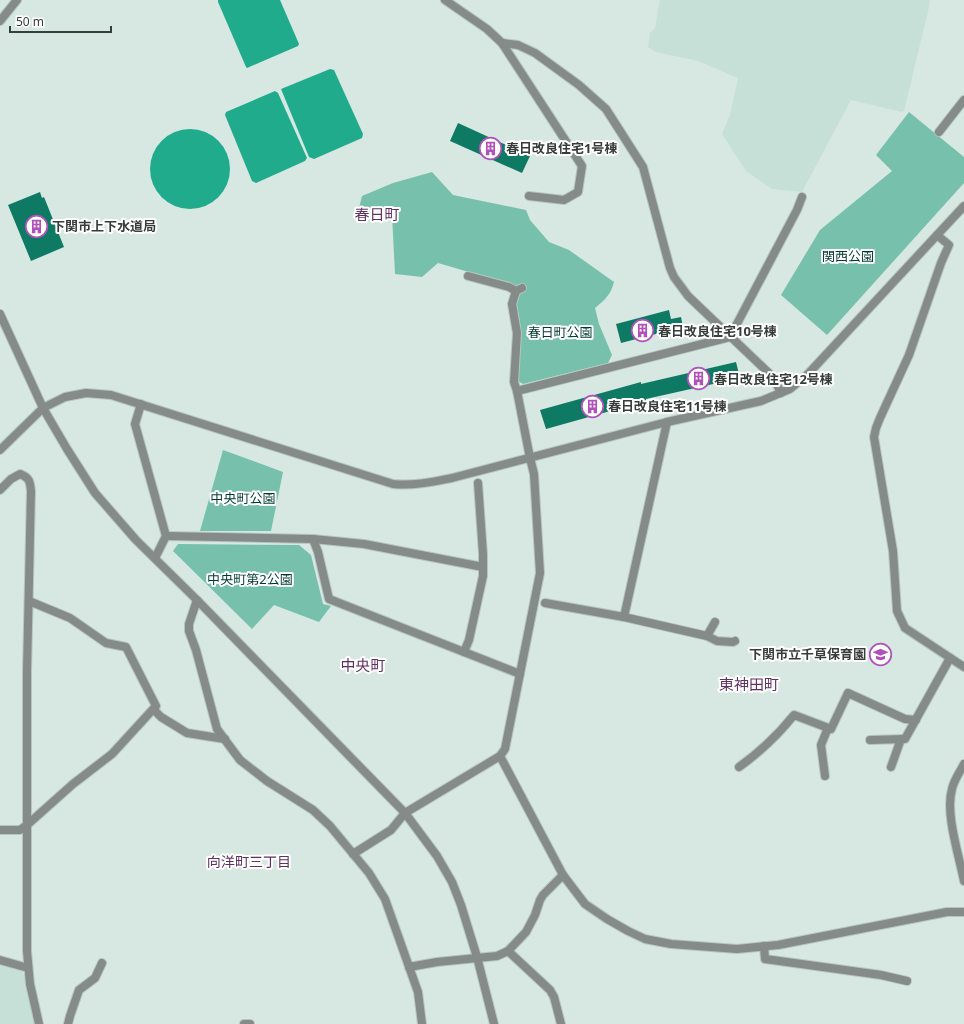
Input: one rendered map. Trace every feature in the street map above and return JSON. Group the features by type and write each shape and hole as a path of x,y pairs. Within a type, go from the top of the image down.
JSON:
{"street":[{"path":"0,21 16,0"},
{"path":"445,0 487,29 502,43 582,166 578,192 564,200 529,196"},
{"path":"502,43 518,45 540,56 579,85 606,109 643,167 670,268 674,277 688,296 773,378 781,393"},
{"path":"939,132 964,100"},
{"path":"518,391 730,337 797,210 802,197"},
{"path":"0,450 43,408 65,397 86,393 112,395 393,484 405,486 530,458 667,422 761,401 790,389 808,374 964,206"},
{"path":"937,235 949,245 941,263 909,356 880,418 874,437 893,551 897,611 905,628 964,667"},
{"path":"353,854 391,830 405,813 500,756 505,749 508,738 540,573 534,474 518,391 514,382 517,333 512,304 519,289 468,276"},
{"path":"0,314 43,408 95,493 136,540 197,600 405,813 437,856 452,882 461,905 478,957 494,1024"},
{"path":"141,404 136,424 166,536 155,558"},
{"path":"624,617 667,422"},
{"path":"0,490 10,479 20,474 26,476 30,481 26,902 28,968 39,1024"},
{"path":"464,652 483,576 478,483"},
{"path":"166,536 313,539 364,544 483,567"},
{"path":"313,539 318,552 329,599 520,674"},
{"path":"197,600 189,624 189,631 196,650 218,729 240,760 267,781 313,810 330,826 369,873 385,899 418,992 422,1024"},
{"path":"0,830 20,830 27,825 73,784 112,754 154,710 156,706 126,647 106,643 70,618 30,601"},
{"path":"545,603 624,617 706,636 717,641 735,641"},
{"path":"706,636 715,622"},
{"path":"870,740 905,739 950,658"},
{"path":"739,767 752,758 774,738 794,715 831,729 848,693 906,719 916,720"},
{"path":"154,710 161,717 187,733 225,739"},
{"path":"825,776 821,745 828,728"},
{"path":"891,767 901,739"},
{"path":"500,756 563,875 585,904 621,927 645,939 671,944 737,949 778,945 947,912 964,912"},
{"path":"964,764 955,780 950,800 951,817 964,881"},
{"path":"409,967 437,962 497,956 508,951 526,932 543,895 563,875"},
{"path":"764,946 765,959 865,973 906,981"},
{"path":"508,951 550,990 554,996 561,1024"},
{"path":"0,960 28,968"},
{"path":"68,1024 79,990 95,978 102,963"},
{"path":"244,1024 250,1024"}],"shaded area":[{"path":"218,0 280,0 299,44 298,46 247,68"},
{"path":"660,0 930,0 904,111 902,112 851,100 802,192 772,189 746,171 722,134 730,115 738,78 698,61 656,52 648,47 650,33 655,28"},
{"path":"330,69 334,70 363,134 362,138 314,159 309,157 281,89"},
{"path":"275,91 278,93 307,158 305,161 256,183 252,181 225,115 226,112"},
{"path":"182,129 198,129 219,140 230,161 230,177 219,198 198,209 182,209 168,203 161,198 156,191 150,177 150,161 156,147 161,140 168,135"},
{"path":"0,965 18,969 24,974 35,1024 0,1024"}],"green space":[{"name":"関西公園","path":"909,112 964,157 964,183 827,335 781,295 820,230 892,171 876,155"},
{"name":"春日町公園","path":"432,172 453,195 526,210 530,220 549,242 569,250 614,282 607,296 595,308 599,324 612,355 608,363 523,384 518,381 520,322 513,285 438,263 422,277 395,274 392,214 359,208 362,196 393,183"},
{"name":"中央町公園","path":"223,450 283,472 271,531 200,531"},
{"name":"中央町第2公園","path":"178,544 299,545 311,555 323,604 331,606 319,622 274,605 252,629 173,551"}],"building":[{"name":"春日改良住宅1号棟","path":"458,123 530,156 522,173 450,141"},
{"name":"下関市上下水道局","path":"40,192 42,198 44,197 64,247 31,261 8,205"},
{"name":"春日改良住宅10号棟","path":"669,310 671,319 681,317 683,327 621,343 616,324"},
{"path":"736,362 740,378 646,399 646,401 546,429 540,410 641,382 641,384"}],"place":[{"name":"春日改良住宅1号棟","path":"490,148"},
{"name":"下関市上下水道局","path":"36,226"},
{"name":"春日改良住宅10号棟","path":"642,331"},
{"name":"春日改良住宅12号棟","path":"699,379"},
{"name":"春日改良住宅11号棟","path":"593,406"},
{"name":"下関市立千草保育園","path":"881,654"}],"district":[{"name":"春日町","path":"377,215"},
{"name":"中央町","path":"363,666"},
{"name":"東神田町","path":"749,685"},
{"name":"向洋町三丁目","path":"249,862"}]}
